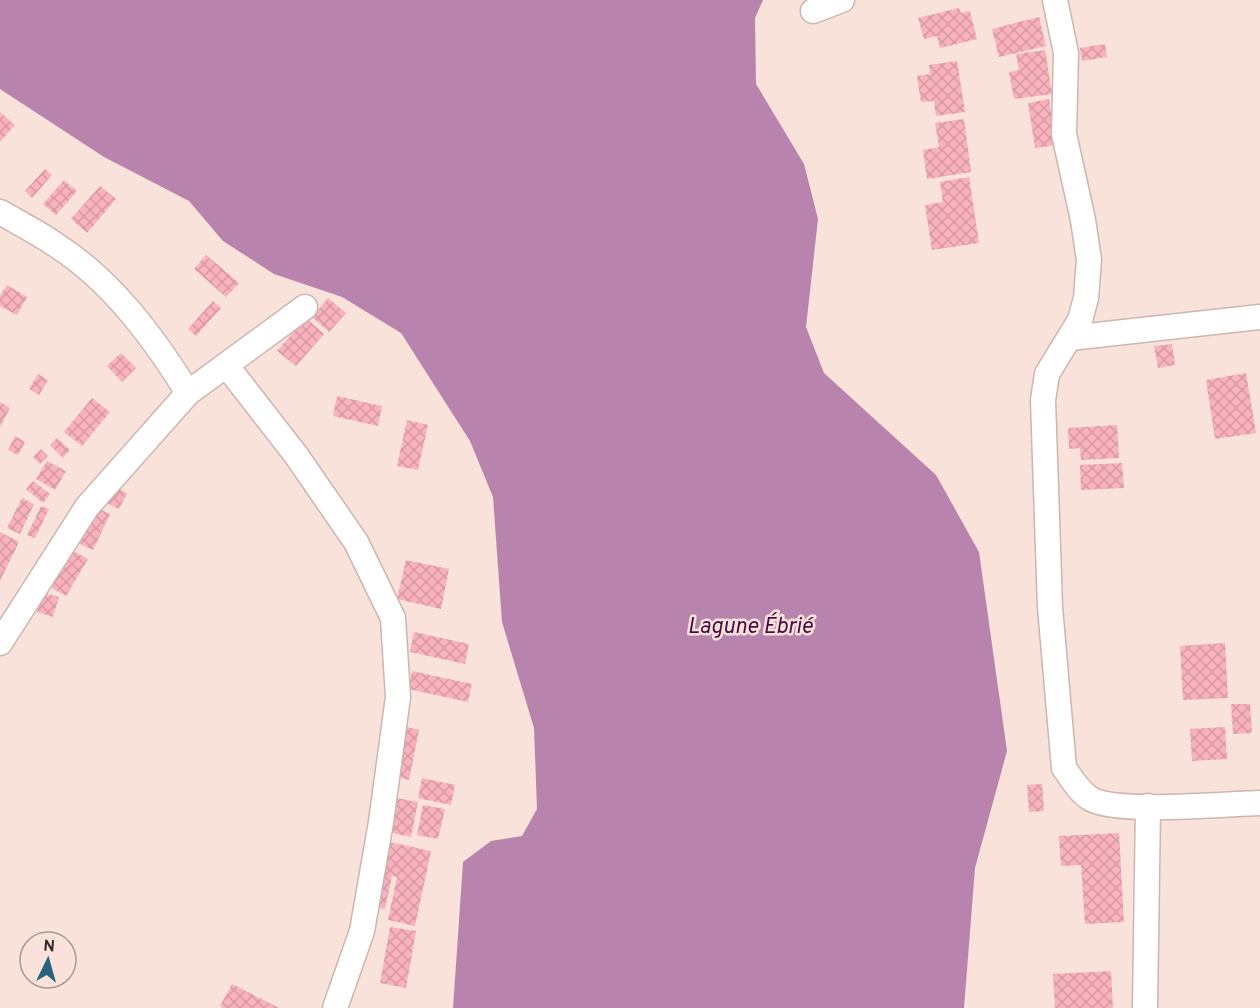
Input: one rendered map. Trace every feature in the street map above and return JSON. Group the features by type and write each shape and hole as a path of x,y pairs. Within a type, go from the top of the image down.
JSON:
{"street":[{"path":"813,11 842,0"},
{"path":"1054,0 1066,52 1064,134 1083,220 1089,260 1086,298 1080,320 1047,374 1043,400 1050,607 1064,768 1078,788 1092,800 1124,807 1260,803"},
{"path":"0,212 58,245 94,276 134,315 165,356 188,393"},
{"path":"0,644 87,507 188,393 305,307"},
{"path":"1070,338 1260,317"},
{"path":"226,365 296,454 356,542 393,618 398,698 381,822 362,931 335,1008"},
{"path":"1145,1008 1148,806"}],"water":[{"name":"Lagune Ébrié","path":"0,0 763,0 755,18 756,84 804,164 818,219 806,327 824,373 936,475 979,552 1007,751 975,868 964,1008 453,1008 463,862 491,841 522,836 537,809 534,728 502,622 493,497 470,441 401,333 342,297 274,274 223,241 189,201 104,157 0,89"}],"building":[{"path":"959,8 961,13 970,11 977,39 940,48 937,36 924,39 918,18"},
{"path":"1039,17 1046,46 999,57 992,29"},
{"path":"1105,44 1107,57 1082,61 1080,48"},
{"path":"1045,50 1052,94 1014,99 1009,72 1019,70 1016,54"},
{"path":"957,61 965,112 936,116 934,101 921,102 917,76 930,74 929,65"},
{"path":"1049,99 1056,145 1035,148 1028,103"},
{"path":"0,112 15,125 0,142"},
{"path":"964,119 971,172 927,179 923,150 939,147 935,123"},
{"path":"45,169 52,175 32,198 25,191"},
{"path":"969,177 979,243 932,250 925,205 943,202 940,182"},
{"path":"64,180 77,191 56,215 43,204"},
{"path":"100,186 116,199 87,233 71,219"},
{"path":"206,255 239,283 226,297 194,269"},
{"path":"7,285 27,297 17,315 0,306 0,296"},
{"path":"328,298 346,313 329,332 312,317"},
{"path":"213,301 221,308 196,336 188,329"},
{"path":"306,318 324,334 296,366 277,351"},
{"path":"1172,344 1175,365 1158,368 1154,346"},
{"path":"121,353 136,368 122,382 107,366"},
{"path":"1246,373 1256,433 1215,439 1206,380"},
{"path":"38,374 48,380 39,395 29,389"},
{"path":"337,396 382,406 378,426 333,416"},
{"path":"92,398 110,412 82,446 64,432"},
{"path":"0,402 10,408 0,427"},
{"path":"407,420 428,425 418,470 397,466"},
{"path":"1117,425 1119,458 1081,460 1080,448 1069,449 1068,428"},
{"path":"15,436 25,442 18,455 8,450"},
{"path":"57,438 70,450 63,458 50,445"},
{"path":"41,449 48,456 40,464 33,457"},
{"path":"47,461 66,471 55,490 36,479"},
{"path":"1122,463 1124,488 1081,490 1080,465"},
{"path":"33,481 50,494 43,503 26,489"},
{"path":"112,486 127,493 119,509 104,502"},
{"path":"22,498 34,504 20,534 7,528"},
{"path":"41,506 49,509 35,538 27,535"},
{"path":"97,508 110,514 93,550 80,544"},
{"path":"0,532 19,542 0,581"},
{"path":"72,550 88,559 66,596 50,587"},
{"path":"406,560 449,569 441,609 397,599"},
{"path":"43,593 59,597 53,617 37,612"},
{"path":"414,632 469,644 465,664 410,652"},
{"path":"1225,643 1228,698 1183,700 1180,646"},
{"path":"412,671 472,684 468,702 408,689"},
{"path":"1231,704 1250,704 1252,733 1233,734"},
{"path":"403,726 419,730 409,780 392,776"},
{"path":"1225,727 1227,759 1192,761 1190,729"},
{"path":"422,778 455,785 451,805 418,798"},
{"path":"1042,784 1044,811 1029,812 1027,785"},
{"path":"391,797 418,802 411,837 383,831"},
{"path":"423,805 445,809 438,839 417,835"},
{"path":"1119,833 1124,922 1085,924 1081,865 1061,866 1059,836"},
{"path":"389,842 431,851 415,926 388,920 397,877 392,876 385,909 375,907"},
{"path":"390,927 416,931 406,988 380,983"},
{"path":"1111,971 1113,1008 1055,1008 1053,974"},
{"path":"232,984 279,1008 223,1008 220,1006"}]}
